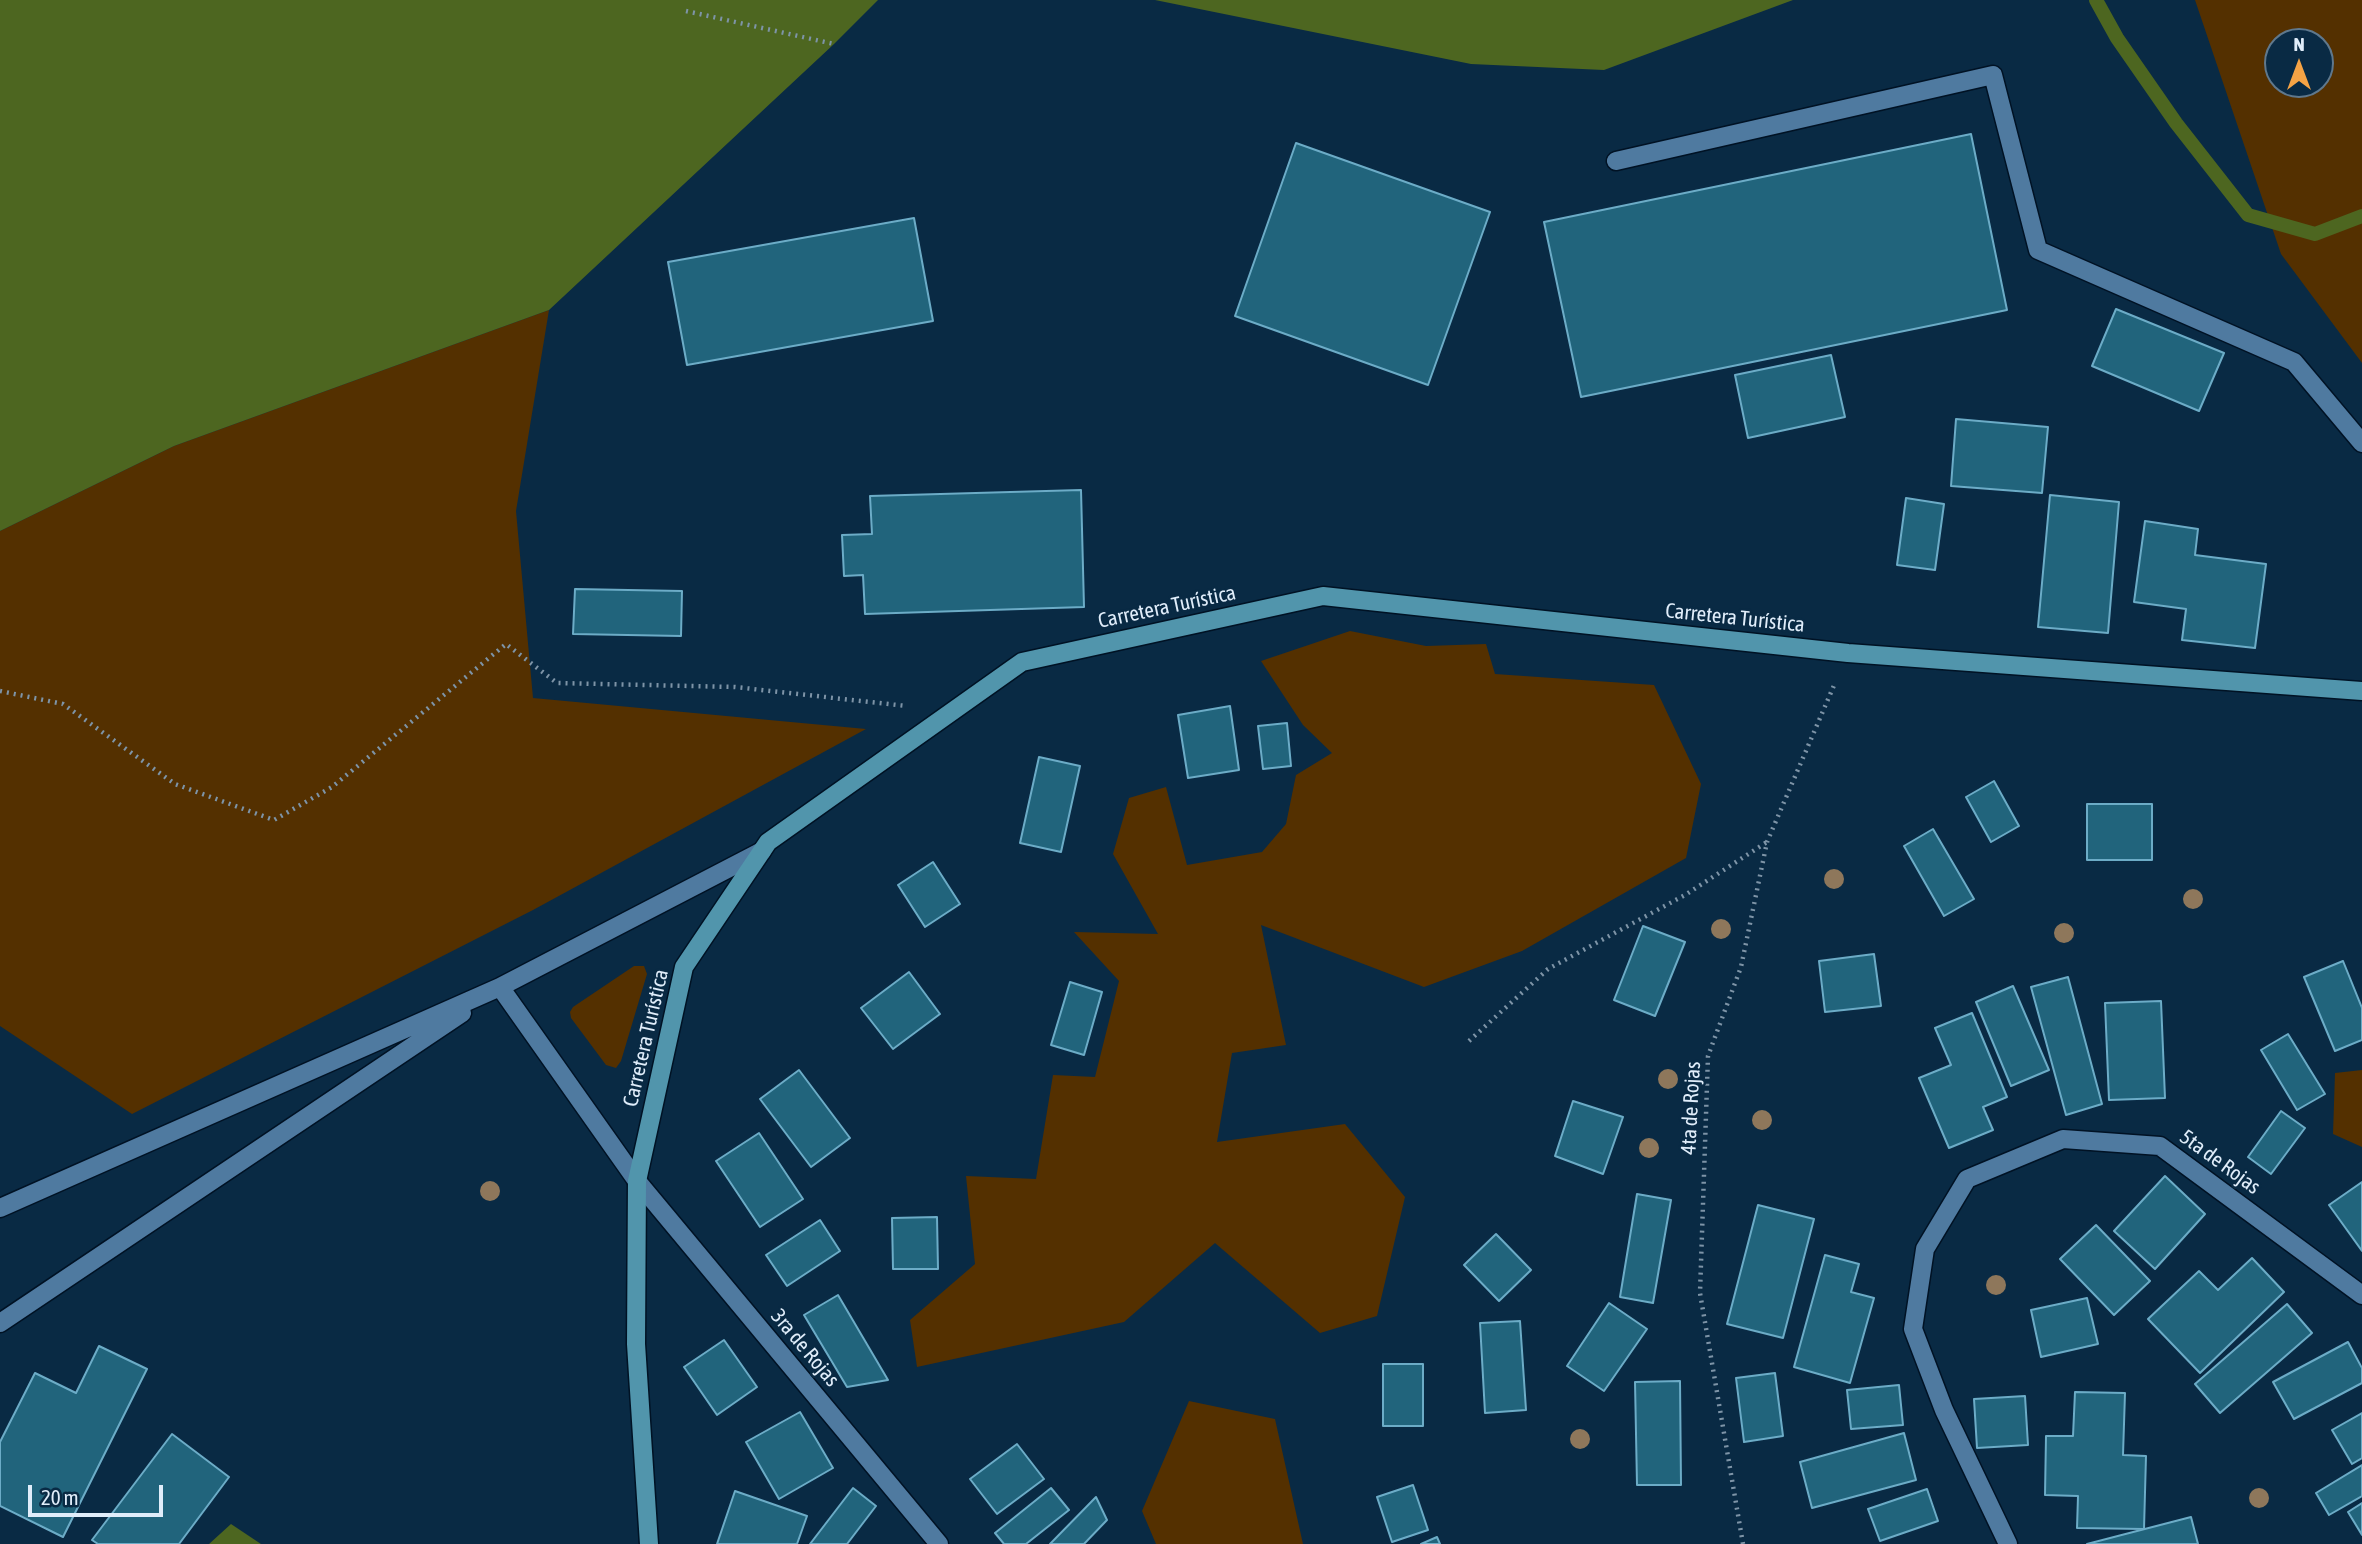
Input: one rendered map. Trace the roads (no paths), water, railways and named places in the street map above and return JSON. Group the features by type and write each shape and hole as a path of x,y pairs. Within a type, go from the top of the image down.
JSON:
{"main road":[{"name":"Carretera Turística","path":"649,1544 636,1344 637,1181 684,967 768,842 1022,662 1323,596 1848,653 2362,691"}],"street":[{"path":"1616,161 1993,75 2038,250 2294,362 2362,443"},
{"path":"0,1208 500,987 762,851"},
{"path":"0,1323 500,987"},
{"name":"3ra de Rojas","path":"500,987 637,1181 939,1544"},
{"name":"5ta de Rojas","path":"2008,1544 1944,1410 1913,1329 1925,1248 1967,1179 2063,1139 2161,1146 2362,1295"}],"waterway":[{"path":"2096,0 2117,38 2176,123 2248,215 2315,234 2362,216"}]}
